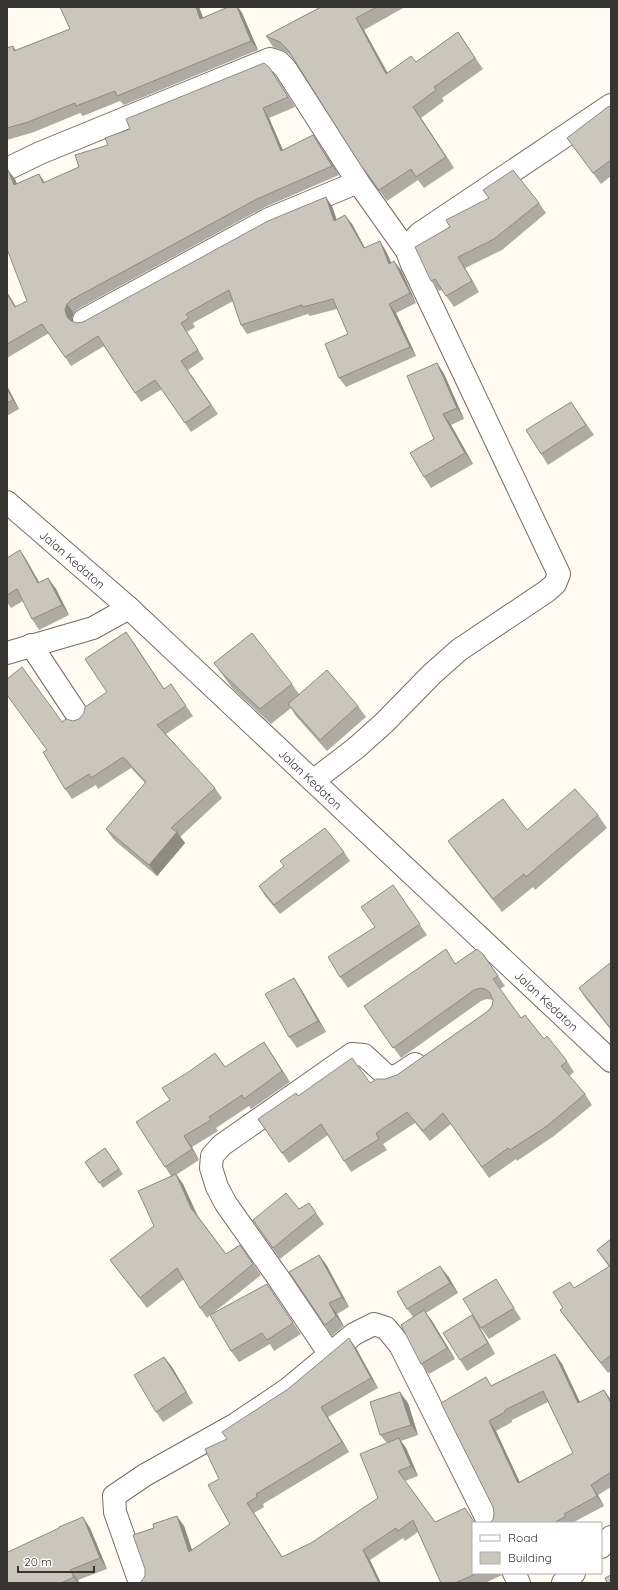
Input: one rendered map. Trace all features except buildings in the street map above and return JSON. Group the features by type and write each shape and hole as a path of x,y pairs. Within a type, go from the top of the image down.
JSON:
{"street":[{"path":"7,169 40,153 270,59 278,62 285,68 358,182 407,251 414,269 559,574 555,584 547,591 460,650 432,674 362,743 313,781"},
{"path":"407,251 419,234 611,105"},
{"path":"84,320 269,219 358,182"},
{"name":"Jalan Kedaton","path":"7,502 129,608 611,1061"},
{"path":"7,653 93,628 129,608"},
{"path":"31,645 80,719"},
{"path":"329,1353 226,1204 215,1181 211,1168 212,1156 222,1145 352,1054 364,1055 389,1078 400,1074 431,1052"},
{"path":"140,1583 114,1512 114,1496 144,1475 236,1424 288,1389 329,1353 354,1334 374,1324 386,1328 400,1345 488,1522"},
{"path":"602,1546 611,1537"},
{"path":"514,1574 519,1583"},
{"path":"563,1583 573,1574"}]}
